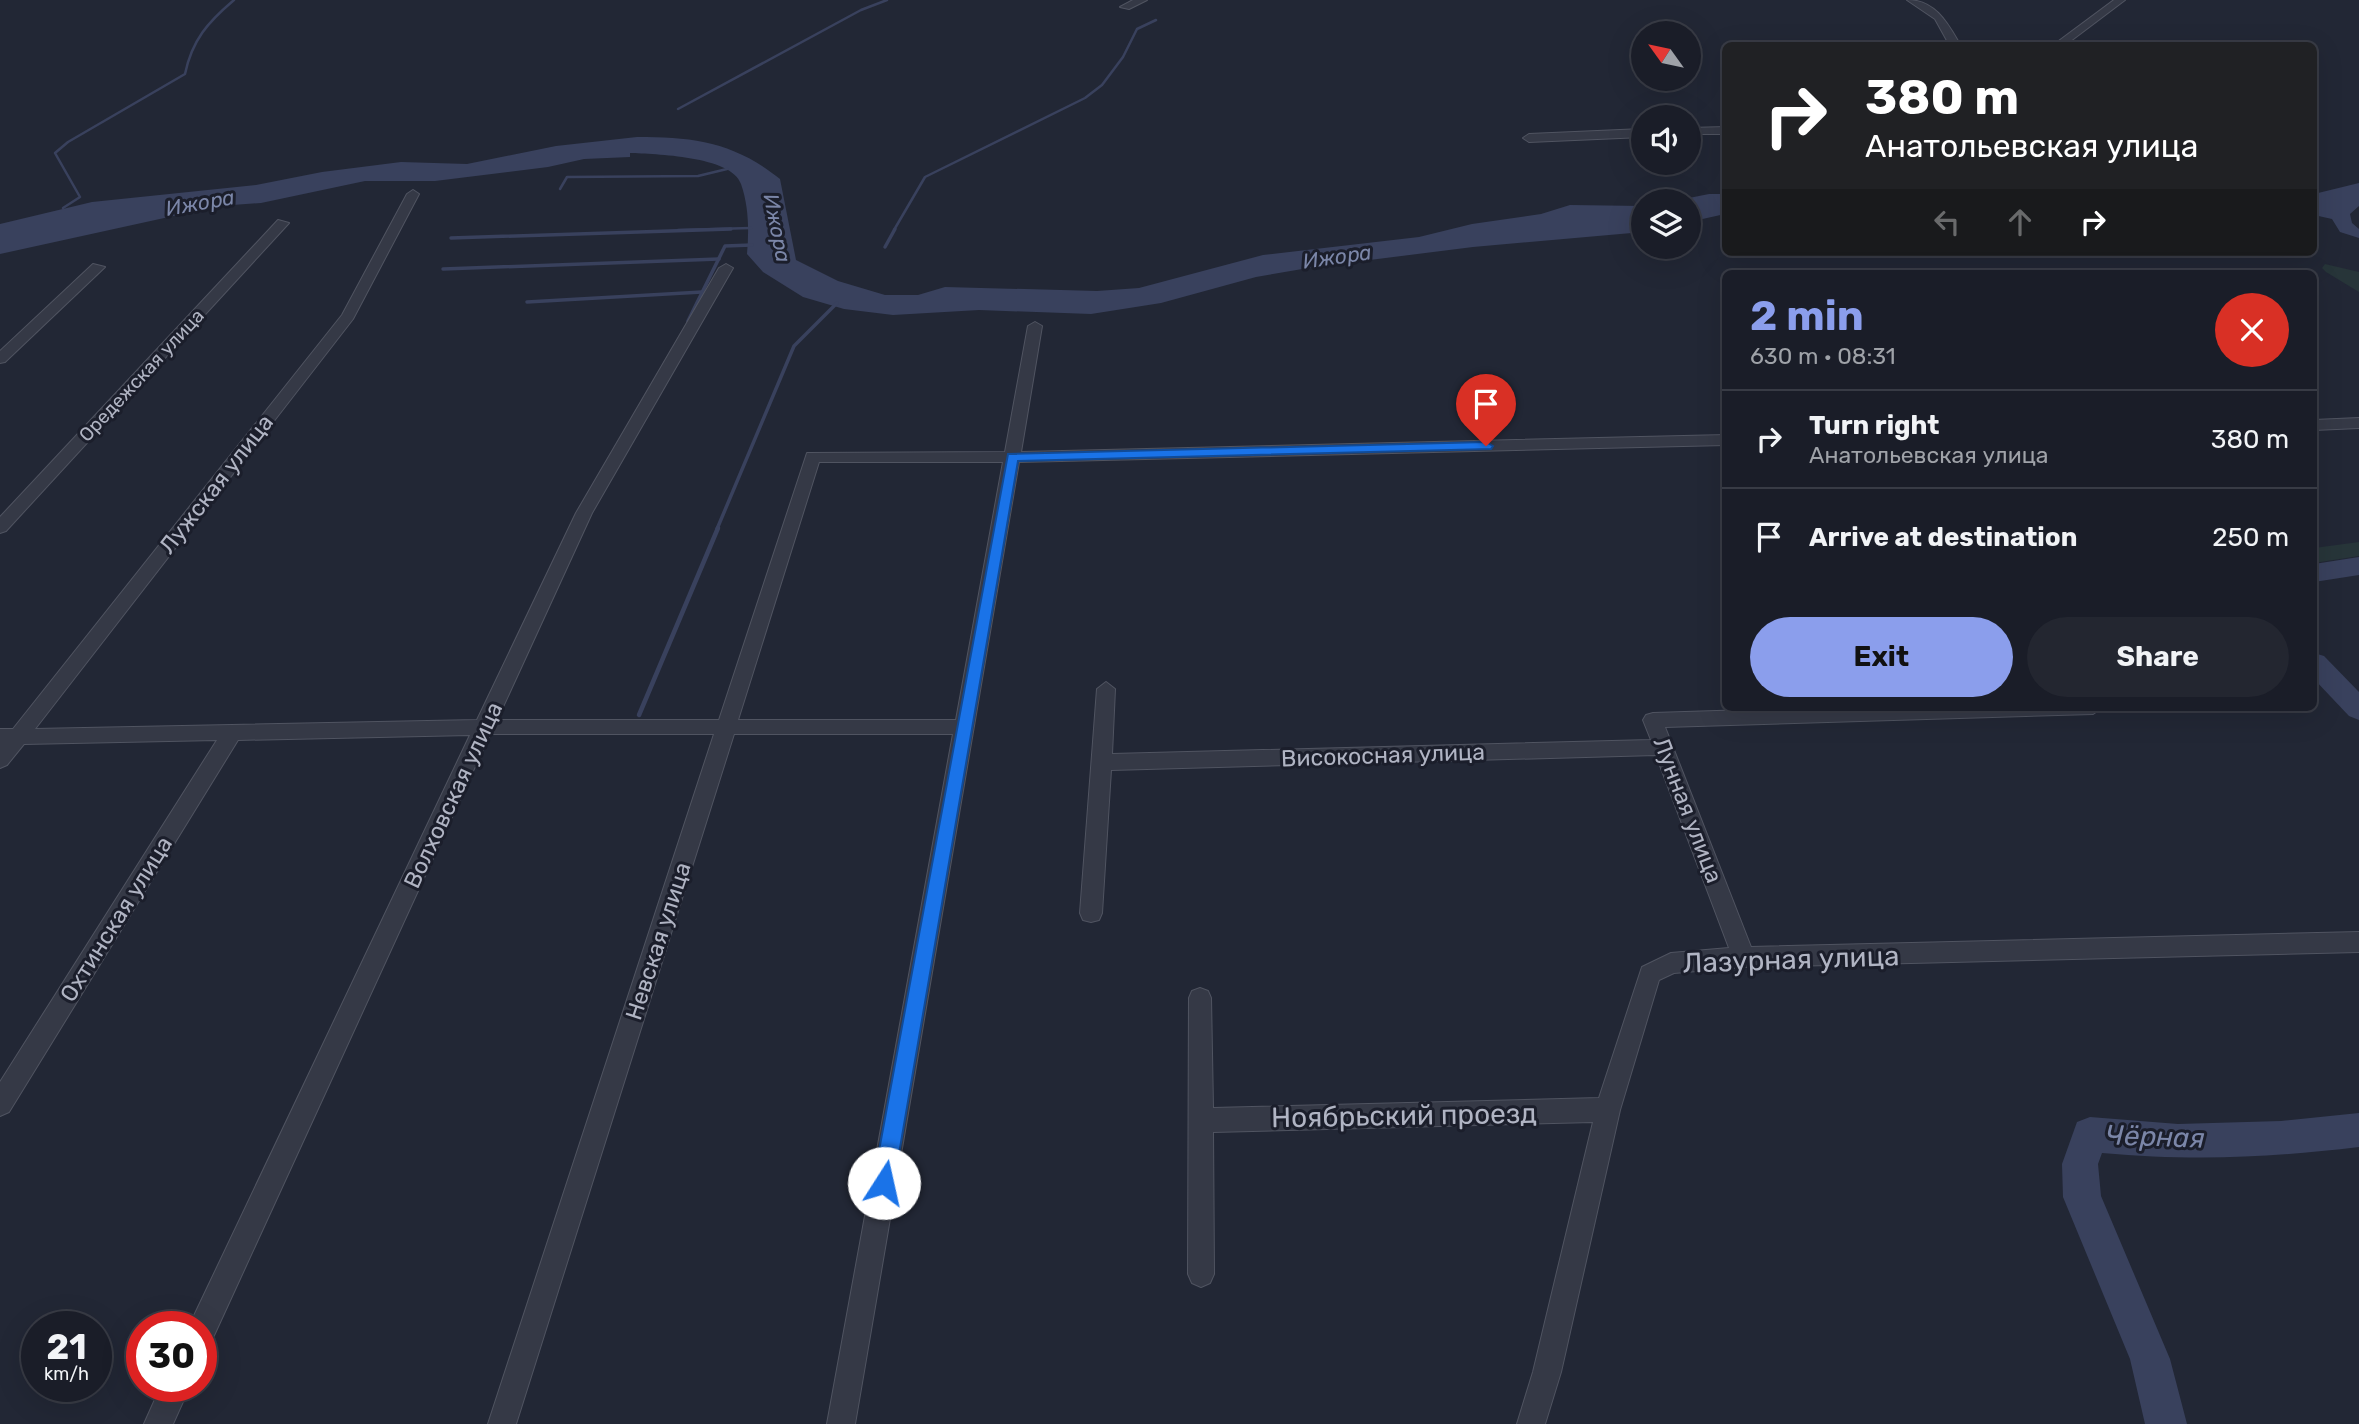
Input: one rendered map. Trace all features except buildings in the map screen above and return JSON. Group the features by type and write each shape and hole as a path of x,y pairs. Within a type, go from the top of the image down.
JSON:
{"street":[{"path":"1125,6 1142,0"},
{"path":"1912,0 1939,17 1954,42"},
{"path":"2062,42 2120,0"},
{"path":"1701,131 1722,130"},
{"path":"1529,138 1631,134"},
{"name":"Лужская улица","path":"0,760 9,737 348,316 413,194"},
{"name":"Оредежская улица","path":"0,527 283,223"},
{"path":"0,359 98,267"},
{"name":"Волховская улица","path":"211,1311 584,513 726,268"},
{"path":"841,1424 1035,326"},
{"path":"2317,425 2359,423"},
{"path":"1012,457 1722,440"},
{"name":"Невская улица","path":"502,1424 813,457 1012,457"},
{"path":"1091,913 1106,689"},
{"name":"Лунная улица","path":"1744,957 1653,720 1958,711"},
{"path":"9,737 485,727 964,727"},
{"name":"Охтинская улица","path":"0,1104 232,733"},
{"name":"Високосная улица","path":"1103,762 1664,747"},
{"name":"Лазурная улица","path":"1531,1424 1550,1359 1608,1110 1650,974 1671,963 1744,957 2359,942"},
{"path":"1200,998 1201,1274"},
{"name":"Ноябрьский проезд","path":"1201,1120 1608,1110"},
{"path":"158,1424 168,1402"}],"shaded area":[{"path":"2325,264 2359,272 2359,292 2326,272 2322,268"},
{"path":"2359,542 2359,556 2317,563 2317,548"}],"water":[{"name":"Ижора","path":"637,137 677,138 730,149 780,179 796,260 838,281 885,295 918,295 945,287 1097,291 1139,288 1263,255 1419,237 1472,224 1541,214 1570,205 1631,206 1631,233 1473,247 1314,267 1256,277 1161,303 1091,314 979,310 893,315 844,309 803,297 763,272 747,254 748,219 741,184 735,175 723,167 691,158 630,153 630,157 584,159 548,167 435,181 365,181 261,203 219,206 0,254 0,224 92,202 256,185 322,172 401,162 467,164 556,146"},
{"path":"2359,183 2359,206 2350,214 2352,223 2359,229 2359,238 2340,232 2332,219 2317,216 2317,193"},
{"path":"1722,194 1722,215 1701,219 1701,196"}],"waterway":[{"path":"63,208 80,197 55,153 68,142 185,74 192,51 202,32 234,0"},
{"path":"678,109 861,10 887,0"},
{"path":"894,230 925,177 1085,98 1102,85 1123,57 1137,29 1156,20"},
{"path":"560,189 567,177 698,176 727,169"},
{"path":"678,230 751,228"},
{"path":"451,238 731,229"},
{"path":"885,247 895,229"},
{"path":"719,259 725,246 752,245"},
{"path":"443,269 719,259"},
{"path":"688,321 719,259"},
{"path":"527,302 702,292"},
{"path":"717,529 794,346 837,303"},
{"path":"639,715 718,528"},
{"name":"Чёрная","path":"2317,573 2359,566"},
{"name":"Чёрная","path":"2317,666 2359,709"},
{"name":"Чёрная","path":"2166,1424 2150,1359 2082,1197 2080,1164 2090,1134 2178,1142 2281,1139 2359,1130"}],"route":[{"path":"884,1183 1012,457 1486,446"}]}
